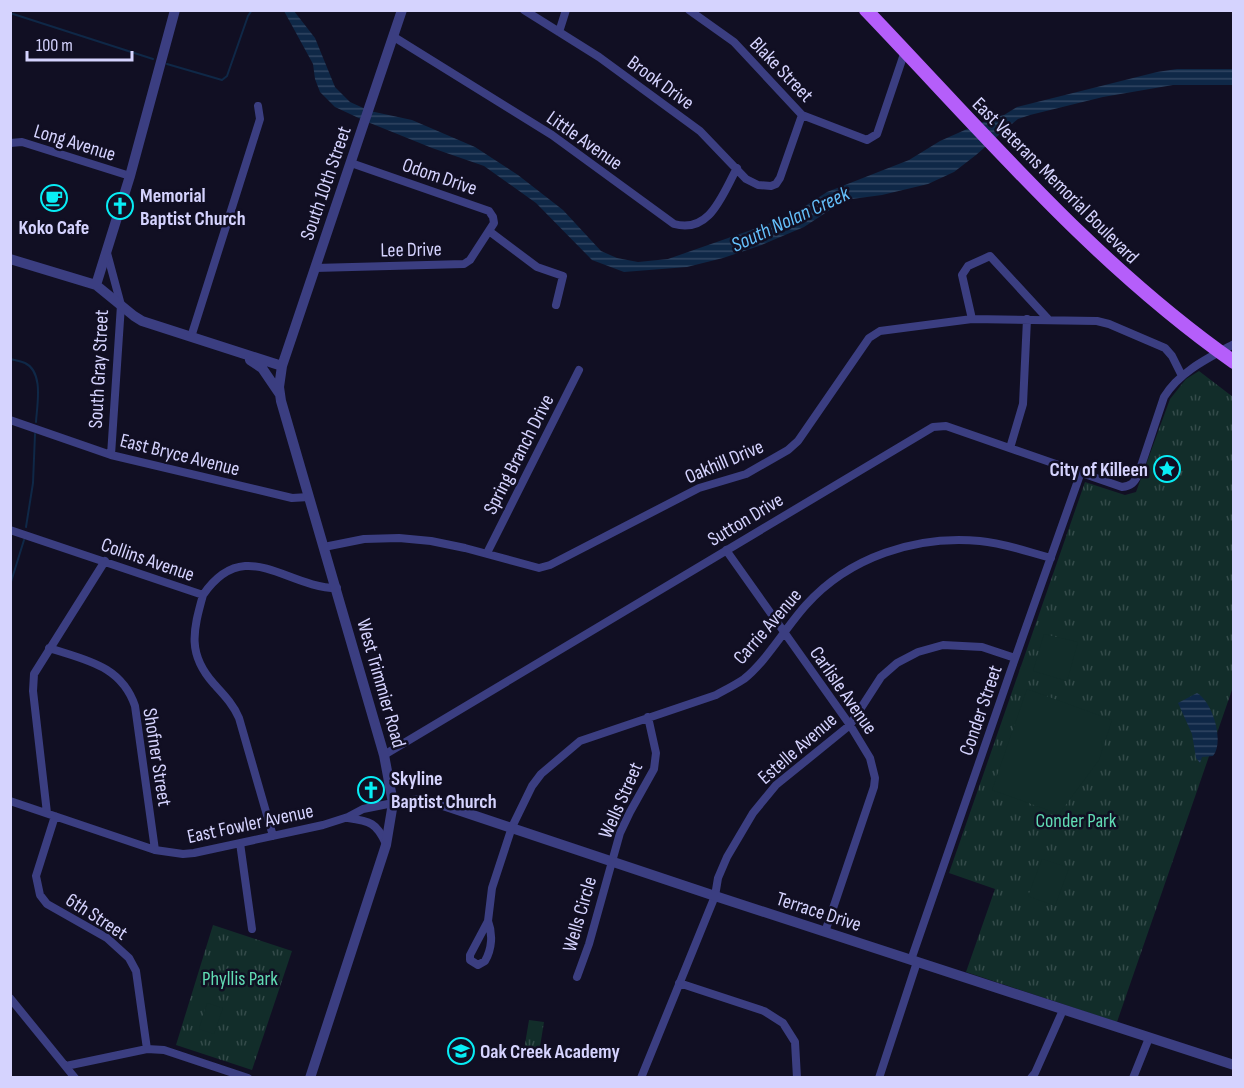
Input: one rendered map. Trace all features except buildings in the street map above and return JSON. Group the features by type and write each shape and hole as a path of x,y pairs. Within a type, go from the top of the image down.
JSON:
{"main road":[{"name":"East Veterans Memorial Boulevard","path":"866,10 1069,225 1131,282 1233,362"}],"street":[{"name":"South Gray Street","path":"96,285 130,176 175,10"},
{"name":"South 10th Street","path":"282,366 402,10"},
{"name":"Brook Drive","path":"524,10 599,57 700,131 746,179 758,185 771,186 776,184 780,178 802,115"},
{"path":"559,32 566,10"},
{"name":"Blake Street","path":"689,10 734,42 802,115 867,140 877,134 905,51"},
{"name":"Little Avenue","path":"394,37 552,135 674,224 684,227 695,226 704,220 715,208 737,168"},
{"path":"191,337 260,119 258,106"},
{"name":"Long Avenue","path":"10,143 22,142 130,176"},
{"name":"Odom Drive","path":"351,163 489,211 494,223 489,231"},
{"path":"489,231 537,267 562,276 556,305"},
{"name":"Lee Drive","path":"315,268 464,264 470,260 489,231"},
{"name":"South Gray Street","path":"107,251 111,274 121,305 111,455"},
{"path":"972,319 963,275 968,266 990,256 1048,319"},
{"path":"10,259 96,285 142,321 282,366"},
{"name":"Oakhill Drive","path":"324,547 364,539 399,538 431,541 487,553 539,568 550,565 699,488 746,474 788,450 798,441 869,338 880,331 972,319 1097,321 1120,328 1166,348 1182,376"},
{"path":"1010,448 1023,404 1027,319"},
{"path":"1182,376 1233,344"},
{"path":"237,352 262,369 280,394"},
{"name":"West Trimmier Road","path":"282,366 280,394 384,755 393,803 386,844 310,1077"},
{"name":"Spring Branch Drive","path":"487,553 579,370"},
{"name":"Sutton Drive","path":"384,755 933,427 946,426 1122,487 1129,486 1134,483 1138,475 1164,397 1170,386 1182,376"},
{"name":"East Bryce Avenue","path":"10,420 111,455 292,498 309,497"},
{"name":"Conder Street","path":"879,1077 914,961 1015,658 1081,472"},
{"name":"Collins Avenue","path":"10,530 203,595 228,571 256,565 317,586 337,588"},
{"name":"Carrie Avenue","path":"488,921 492,888 512,827 532,786 541,774 566,752 587,738 716,695 736,684 753,670 817,594 863,562 905,546 954,540 982,541 1051,558"},
{"name":"Carlisle Avenue","path":"726,550 850,725 870,758 875,778 825,932"},
{"path":"51,815 33,681 37,667 105,561"},
{"path":"203,595 195,629 196,657 206,674 234,705 273,836"},
{"name":"Estelle Avenue","path":"641,1077 715,896 718,878 727,857 753,813 776,785 850,725 881,677 897,663 918,652 943,645 982,647 1015,658"},
{"name":"Shofner Street","path":"49,648 107,669 124,684 131,694 135,706 155,850"},
{"name":"Wells Street","path":"612,860 630,812 654,769 655,745 648,717"},
{"name":"Terrace Drive","path":"393,803 422,800 434,802 1233,1065"},
{"name":"East Fowler Avenue","path":"10,801 155,850 183,854 194,854 323,825 348,818 363,809 393,803"},
{"name":"6th Street","path":"51,815 36,876 40,895 47,904 107,938 129,958 136,971 147,1049"},
{"path":"348,818 366,820 379,830 386,844"},
{"path":"240,843 252,929"},
{"name":"Wells Circle","path":"577,977 590,944 612,860"},
{"path":"679,983 764,1011 783,1023 795,1042 797,1077"},
{"path":"10,998 75,1077"},
{"path":"1031,1077 1035,1073 1063,1010"},
{"path":"1133,1077 1149,1038"},
{"path":"66,1066 147,1049 164,1050 248,1077"}],"green space":[{"name":"Conder Park","path":"1199,371 1233,397 1233,687 1117,1022 966,972 995,889 949,873 1085,482 1125,495 1136,492 1170,399 1186,379"},
{"path":"1044,634 1078,642 1067,681 1033,671"},
{"path":"1027,689 1112,720 1099,760 1059,814 992,790"},
{"path":"1042,859 1069,868 1055,906 1028,896"},
{"name":"Phyllis Park","path":"213,925 292,951 252,1070 176,1045"},
{"path":"207,1003 223,1008 214,1034 199,1029"},
{"path":"529,1020 544,1022 538,1059 523,1056"}],"water":[{"name":"South Nolan Creek","path":"284,11 294,11 315,38 335,87 350,102 370,111 412,120 475,147 518,175 563,210 601,251 617,258 638,262 668,259 788,217 827,192 909,160 940,141 1004,115 1017,107 1177,69 1233,69 1233,85 1173,85 1103,97 1030,115 1018,119 954,172 928,184 882,195 852,199 839,204 804,227 723,258 687,267 624,272 592,260 536,203 484,166 432,148 335,107 320,92 313,64"},
{"path":"1197,693 1208,704 1212,712 1218,741 1213,756 1202,757 1200,763 1196,758 1192,734 1178,703"}],"waterway":[{"path":"167,64 222,80 227,76 252,10"},
{"path":"10,13 153,59"},
{"path":"10,359 25,363 35,374 38,390 36,422"},
{"path":"26,527 33,483 35,434"},
{"path":"10,585 24,540"}],"place":[{"name":"Koko Cafe","path":"54,198"},
{"name":"Memorial Baptist Church","path":"120,206"},
{"name":"City of Killeen","path":"1167,469"},
{"name":"Skyline Baptist Church","path":"371,790"},
{"name":"Oak Creek Academy","path":"461,1051"}]}
